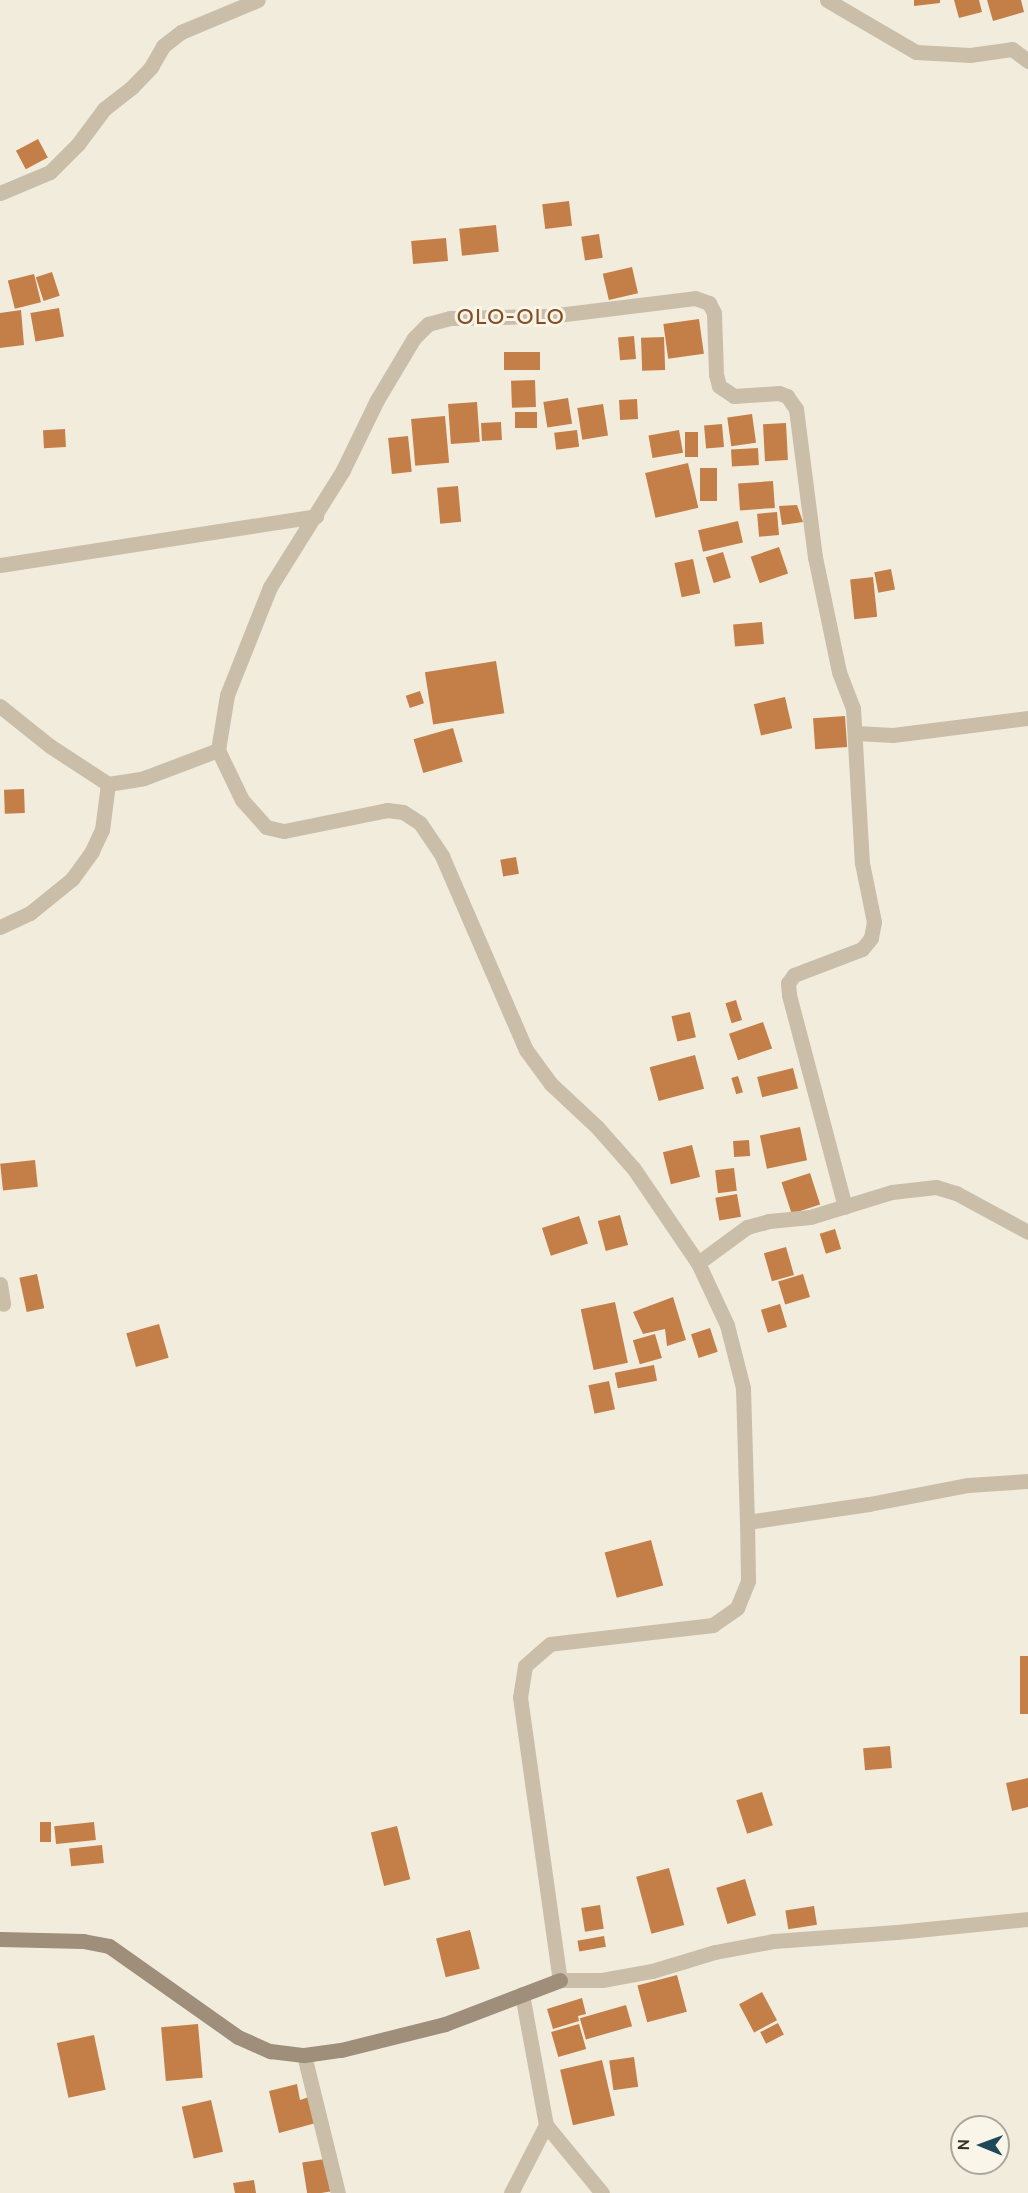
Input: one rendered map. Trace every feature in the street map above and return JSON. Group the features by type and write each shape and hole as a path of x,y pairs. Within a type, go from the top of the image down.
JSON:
{"street":[{"path":"0,193 50,172 78,144 104,109 132,87 151,67 163,46 181,32 258,0"},
{"path":"828,0 916,52 970,55 1012,49 1028,61"},
{"path":"560,1980 520,1697 525,1666 550,1644 713,1625 737,1608 748,1581 747,1522 742,1388 727,1325 698,1263 634,1169 597,1127 551,1084 526,1050 442,856 420,822 403,812 387,810 284,831 266,827 242,800 218,750 227,695 270,587 316,516 387,382 414,338 428,324 450,318 549,316 695,298 709,303 714,314 716,374 719,387 734,396 779,393 788,396 796,409 814,557 839,672 853,708 862,863 874,922 871,938 862,949 794,975 789,983 789,995 845,1207"},
{"path":"0,565 316,516"},
{"path":"0,706 50,746 108,784 144,778 218,750"},
{"path":"855,733 893,735 1028,718"},
{"path":"0,927 48,901 72,879 92,851 102,830 108,784"},
{"path":"698,1263 747,1227 769,1221 810,1217 892,1192 936,1187 956,1193 1028,1232"},
{"path":"0,1284 3,1304"},
{"path":"747,1522 869,1504 968,1485 1028,1481"},
{"path":"0,1939 83,1941 109,1946 238,2037 270,2050 304,2055 341,2050 446,2024 560,1980 602,1980 652,1971 715,1952 774,1941 1028,1919"},
{"path":"522,1994 546,2126 602,2193"},
{"path":"304,2055 338,2193"},
{"path":"511,2193 546,2126"}],"building":[{"path":"914,0 940,0 940,3 914,6"},
{"path":"954,0 979,0 982,12 959,18"},
{"path":"987,0 1021,0 1024,12 993,21"},
{"path":"38,139 48,158 26,169 16,151"},
{"path":"569,201 572,226 545,229 542,204"},
{"path":"496,225 499,252 462,256 459,229"},
{"path":"599,234 603,258 585,261 581,237"},
{"path":"446,238 448,261 413,264 411,241"},
{"path":"632,267 638,293 609,300 603,274"},
{"path":"52,272 60,296 44,301 36,277"},
{"path":"34,274 41,302 15,309 8,281"},
{"path":"59,308 64,337 35,342 30,313"},
{"path":"21,310 24,345 0,348 0,313"},
{"path":"699,319 704,354 668,359 663,324"},
{"path":"634,336 636,359 620,360 618,337"},
{"path":"664,337 665,370 642,371 641,338"},
{"path":"504,352 540,352 540,370 504,370"},
{"path":"535,380 536,407 512,408 511,381"},
{"path":"568,398 572,424 547,428 543,402"},
{"path":"637,399 638,419 620,420 619,400"},
{"path":"477,402 480,442 451,444 448,404"},
{"path":"603,404 608,436 582,440 577,408"},
{"path":"515,412 537,412 537,428 515,428"},
{"path":"752,414 756,443 731,446 727,417"},
{"path":"445,416 449,463 415,466 411,419"},
{"path":"501,422 502,440 482,441 481,423"},
{"path":"786,423 788,460 765,461 763,424"},
{"path":"722,424 724,447 706,448 704,426"},
{"path":"65,429 66,447 44,448 43,430"},
{"path":"577,430 579,447 556,450 554,433"},
{"path":"679,430 683,453 652,458 648,435"},
{"path":"685,432 698,432 698,457 685,457"},
{"path":"408,436 412,472 392,474 388,438"},
{"path":"758,448 759,465 732,466 731,449"},
{"path":"688,463 698,508 655,518 645,473"},
{"path":"700,468 717,468 717,501 700,501"},
{"path":"773,481 775,508 740,510 738,483"},
{"path":"458,486 461,522 440,524 437,488"},
{"path":"797,505 803,522 782,525 779,506"},
{"path":"777,512 779,535 759,537 757,514"},
{"path":"738,521 743,542 703,552 698,530"},
{"path":"779,547 788,573 760,583 751,557"},
{"path":"723,552 731,578 714,583 706,557"},
{"path":"693,559 700,593 682,597 674,563"},
{"path":"891,569 895,590 878,593 874,572"},
{"path":"873,577 877,617 854,619 850,579"},
{"path":"762,622 764,644 735,646 733,625"},
{"path":"496,661 504,713 433,725 425,672"},
{"path":"420,691 424,703 410,708 406,696"},
{"path":"785,697 792,728 761,735 754,704"},
{"path":"845,716 847,747 815,749 813,718"},
{"path":"453,728 463,762 423,773 414,739"},
{"path":"24,789 25,813 5,814 4,790"},
{"path":"516,857 519,874 503,877 500,860"},
{"path":"736,1000 742,1020 732,1023 725,1003"},
{"path":"690,1012 696,1037 677,1042 671,1016"},
{"path":"763,1022 772,1048 738,1060 729,1034"},
{"path":"695,1055 704,1089 659,1101 650,1067"},
{"path":"793,1068 798,1088 762,1097 757,1077"},
{"path":"738,1076 743,1092 736,1094 731,1078"},
{"path":"800,1127 807,1160 767,1169 760,1136"},
{"path":"749,1140 750,1156 734,1157 733,1141"},
{"path":"692,1145 700,1177 671,1184 663,1152"},
{"path":"35,1160 38,1187 3,1191 0,1164"},
{"path":"734,1168 737,1191 718,1193 715,1170"},
{"path":"810,1173 820,1204 792,1214 781,1182"},
{"path":"737,1194 741,1217 719,1220 715,1198"},
{"path":"620,1215 628,1245 606,1251 598,1221"},
{"path":"579,1216 588,1244 551,1256 542,1228"},
{"path":"835,1229 841,1249 826,1254 820,1234"},
{"path":"786,1247 794,1275 772,1281 764,1253"},
{"path":"37,1274 44,1308 27,1312 19,1278"},
{"path":"803,1274 810,1297 785,1305 778,1282"},
{"path":"673,1297 686,1340 667,1346 665,1329 643,1334 633,1312"},
{"path":"615,1302 628,1363 594,1370 581,1309"},
{"path":"780,1304 787,1327 768,1333 761,1310"},
{"path":"159,1324 169,1358 136,1367 126,1333"},
{"path":"710,1328 718,1352 699,1358 691,1334"},
{"path":"655,1334 662,1358 640,1364 633,1340"},
{"path":"654,1365 657,1381 618,1388 615,1373"},
{"path":"609,1381 615,1409 594,1414 588,1385"},
{"path":"651,1540 663,1585 617,1598 605,1552"},
{"path":"1020,1656 1028,1656 1028,1714 1020,1714"},
{"path":"890,1746 892,1768 865,1770 863,1748"},
{"path":"1028,1778 1028,1807 1012,1811 1006,1783"},
{"path":"762,1792 773,1825 747,1834 736,1800"},
{"path":"40,1822 51,1822 51,1842 40,1842"},
{"path":"94,1822 96,1840 56,1844 54,1826"},
{"path":"397,1826 410,1879 384,1886 371,1833"},
{"path":"102,1845 104,1863 71,1866 69,1848"},
{"path":"669,1868 684,1925 651,1934 636,1877"},
{"path":"745,1879 756,1915 727,1924 716,1888"},
{"path":"600,1905 604,1929 585,1932 581,1908"},
{"path":"814,1906 817,1925 788,1929 785,1911"},
{"path":"470,1930 480,1969 446,1977 436,1938"},
{"path":"604,1936 606,1947 579,1952 577,1941"},
{"path":"677,1975 687,2012 647,2022 637,1986"},
{"path":"762,1992 777,2020 754,2032 739,2004"},
{"path":"582,1998 586,2014 578,2016 579,2021 553,2029 547,2009"},
{"path":"626,2005 632,2026 586,2039 580,2018"},
{"path":"778,2023 784,2035 766,2044 760,2032"},
{"path":"198,2024 203,2078 166,2081 161,2027"},
{"path":"579,2024 586,2049 558,2057 551,2032"},
{"path":"94,2035 106,2090 68,2098 57,2043"},
{"path":"634,2057 638,2087 613,2090 609,2060"},
{"path":"602,2060 615,2116 573,2125 560,2070"},
{"path":"297,2084 300,2100 309,2097 316,2123 279,2133 269,2091"},
{"path":"211,2100 223,2152 194,2158 182,2107"},
{"path":"325,2159 330,2192 307,2193 302,2163"},
{"path":"254,2180 256,2193 235,2193 233,2183"}],"district":[{"name":"OLO-OLO","path":"511,317"}]}
